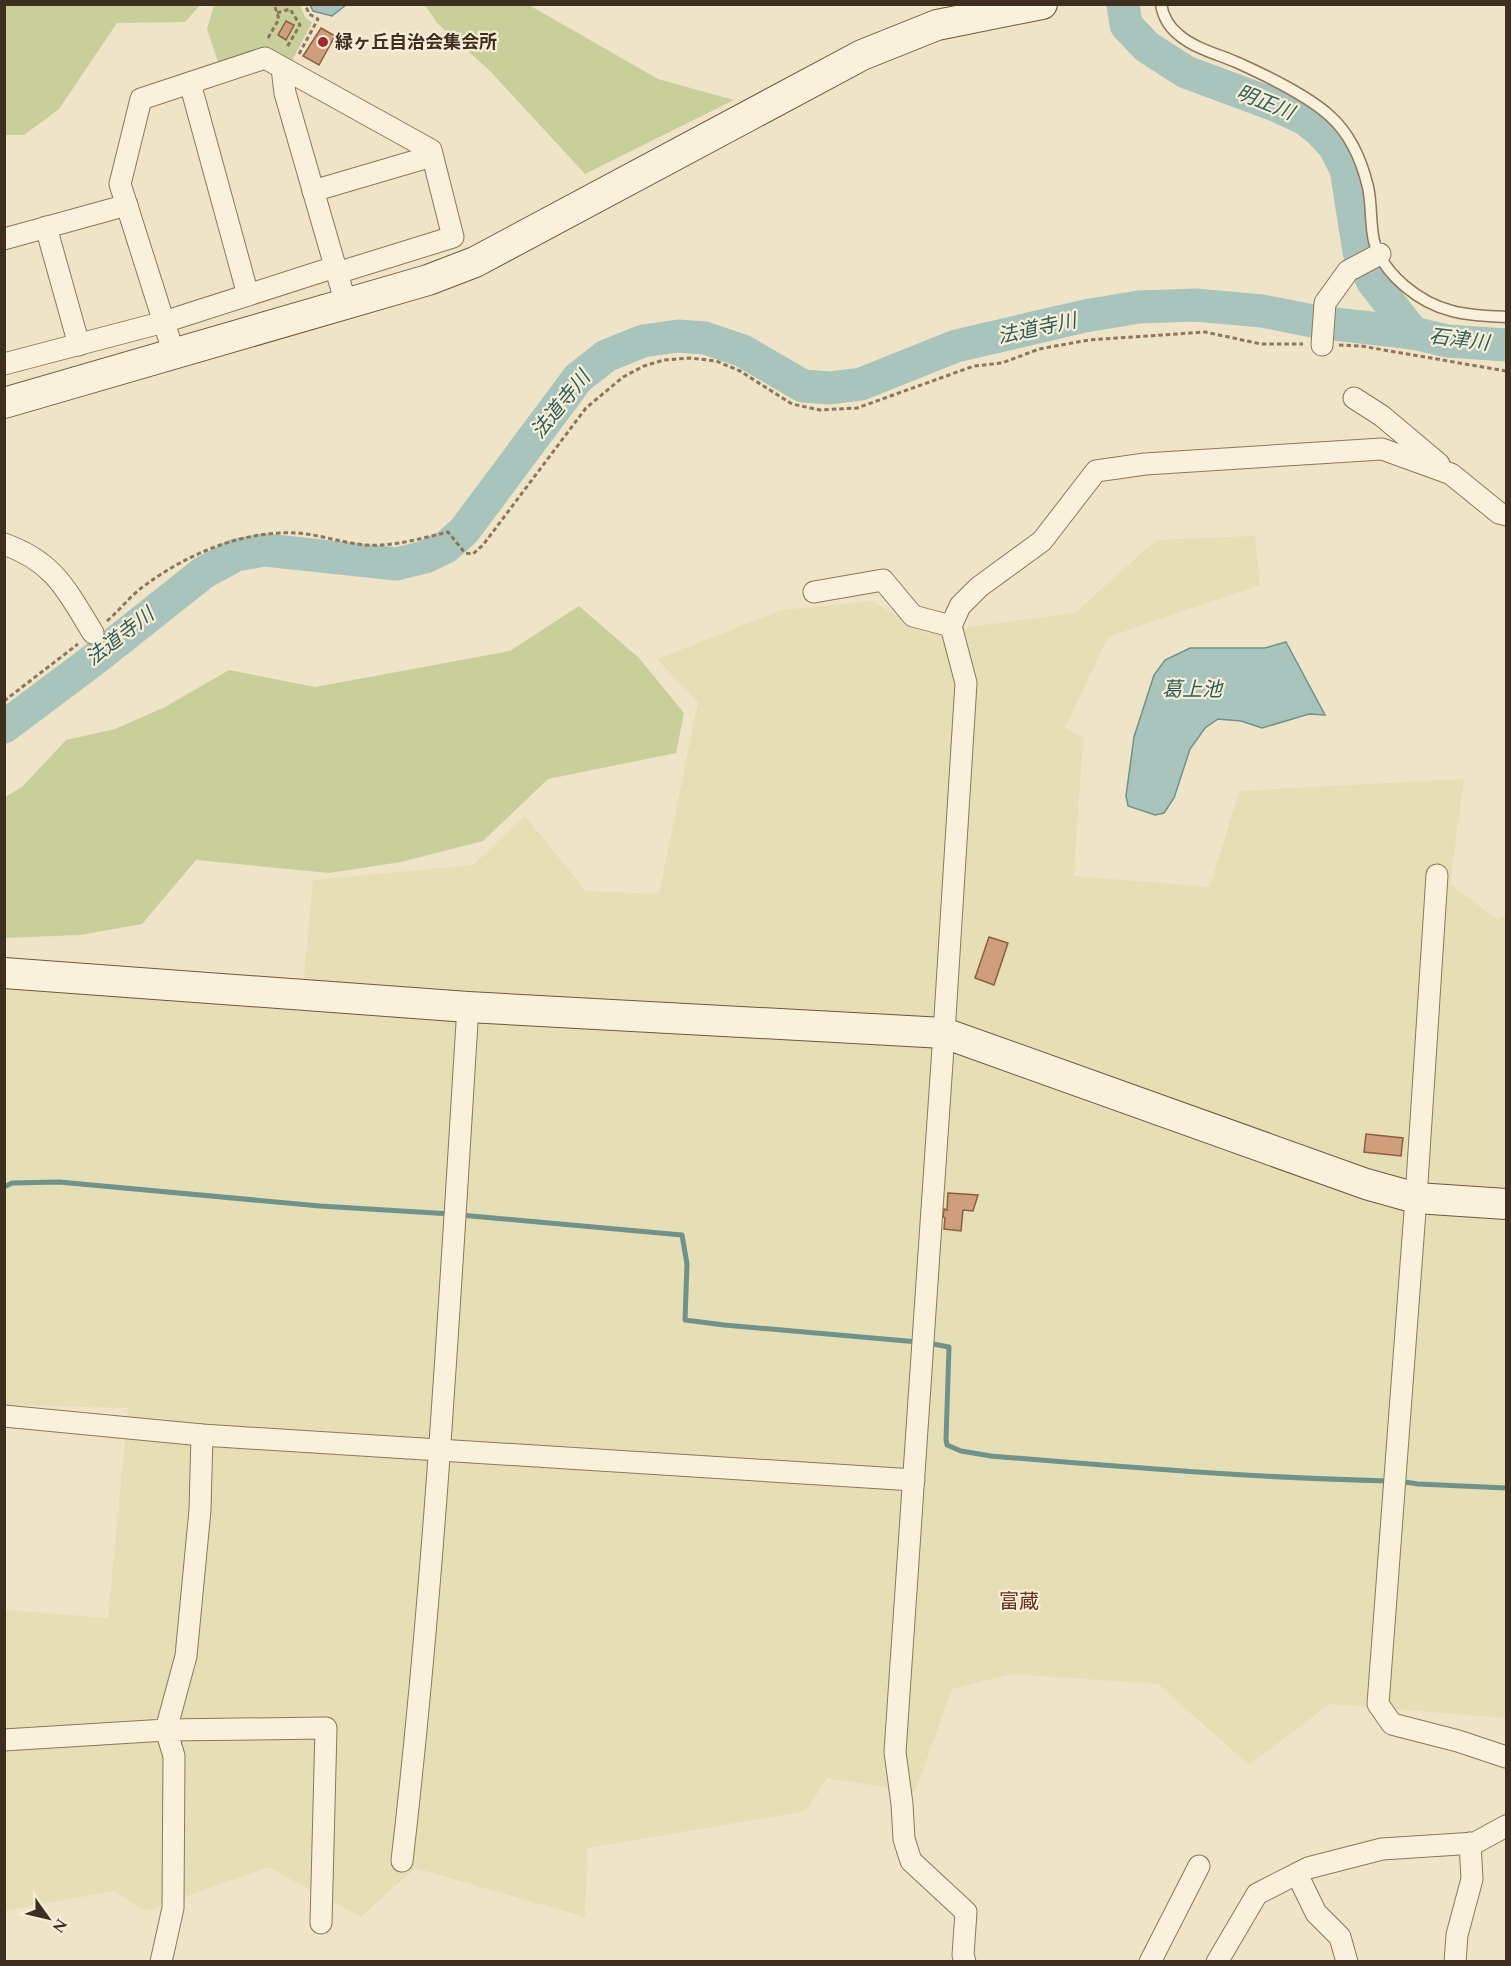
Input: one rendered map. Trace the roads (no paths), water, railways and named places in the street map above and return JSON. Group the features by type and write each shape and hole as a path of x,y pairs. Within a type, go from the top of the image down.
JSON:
{"street":[{"path":"4,404 428,280 475,262 862,55 937,25 1030,7"},
{"path":"4,364 164,322 248,295 453,237 431,150 286,63 265,58 141,99 120,184 127,205 164,322 174,354"},
{"path":"286,63 285,93 346,304"},
{"path":"190,83 248,295"},
{"path":"313,191 432,156"},
{"path":"4,239 127,205"},
{"path":"46,227 79,345"},
{"path":"1322,345 1325,303 1348,271 1380,254"},
{"path":"1354,398 1382,416 1499,513 1506,515"},
{"path":"965,1962 963,1955 966,1912 911,1861 904,1839 895,1752 966,683 951,626 960,606 979,587 1042,541 1096,471 1145,464 1382,449 1451,474"},
{"path":"4,544 14,547 51,570 62,581 93,633"},
{"path":"814,592 883,580 913,616 951,626"},
{"path":"1437,875 1416,1198 1378,1704 1392,1724 1458,1741 1506,1757"},
{"path":"4,973 468,1007 944,1033 1366,1184 1416,1198 1506,1204"},
{"path":"402,1861 417,1735 441,1449 468,1007"},
{"path":"4,1416 202,1435 914,1480"},
{"path":"161,1962 173,1908 174,1756 166,1730 186,1656 200,1510 202,1435"},
{"path":"4,1740 166,1730 326,1728 321,1923"},
{"path":"1216,1962 1257,1893 1308,1868 1382,1849 1475,1843 1506,1826"},
{"path":"1455,1962 1456,1935 1472,1879 1470,1843"},
{"path":"1150,1962 1199,1866"},
{"path":"1297,1874 1316,1913 1340,1937 1347,1962"}],"lane":[{"path":"1161,4 1162,12 1170,28 1181,37 1308,99 1331,116 1347,134 1360,162 1368,188 1374,243 1384,264 1400,281 1436,306 1454,312 1506,317"}],"water":[{"path":"310,5 346,5 332,16 313,11"},
{"name":"葛上池","path":"1286,642 1325,715 1309,714 1262,728 1241,721 1218,719 1205,728 1190,749 1174,798 1164,813 1155,815 1128,806 1126,796 1134,737 1154,675 1165,660 1190,648 1265,648"}],"waterway":[{"name":"明正川","path":"1123,4 1126,25 1147,47 1186,72 1275,105 1305,119 1334,146 1346,169 1359,252 1373,282 1413,333"},
{"name":"法道寺川","path":"4,727 203,573 236,555 265,550 396,564 425,557 446,547 464,531 578,378 606,356 643,341 678,336 705,338 743,351 803,386 830,388 861,384 956,346 1085,316 1139,307 1195,305 1262,311 1318,322 1413,333 1447,341 1506,345"},
{"path":"4,1187 12,1183 59,1182 320,1206 451,1214"},
{"path":"460,1215 682,1235 687,1264 685,1320 918,1342"},
{"path":"928,1343 949,1347 946,1440 947,1445 961,1451 991,1456 1190,1471 1389,1481"},
{"path":"1398,1481 1506,1488"}],"place":[{"name":"緑ヶ丘自治会集会所","path":"323,42"}],"district":[{"name":"富蔵","path":"1019,1602"}],"water label":[{"name":"石津川","path":"1459,340"}]}
